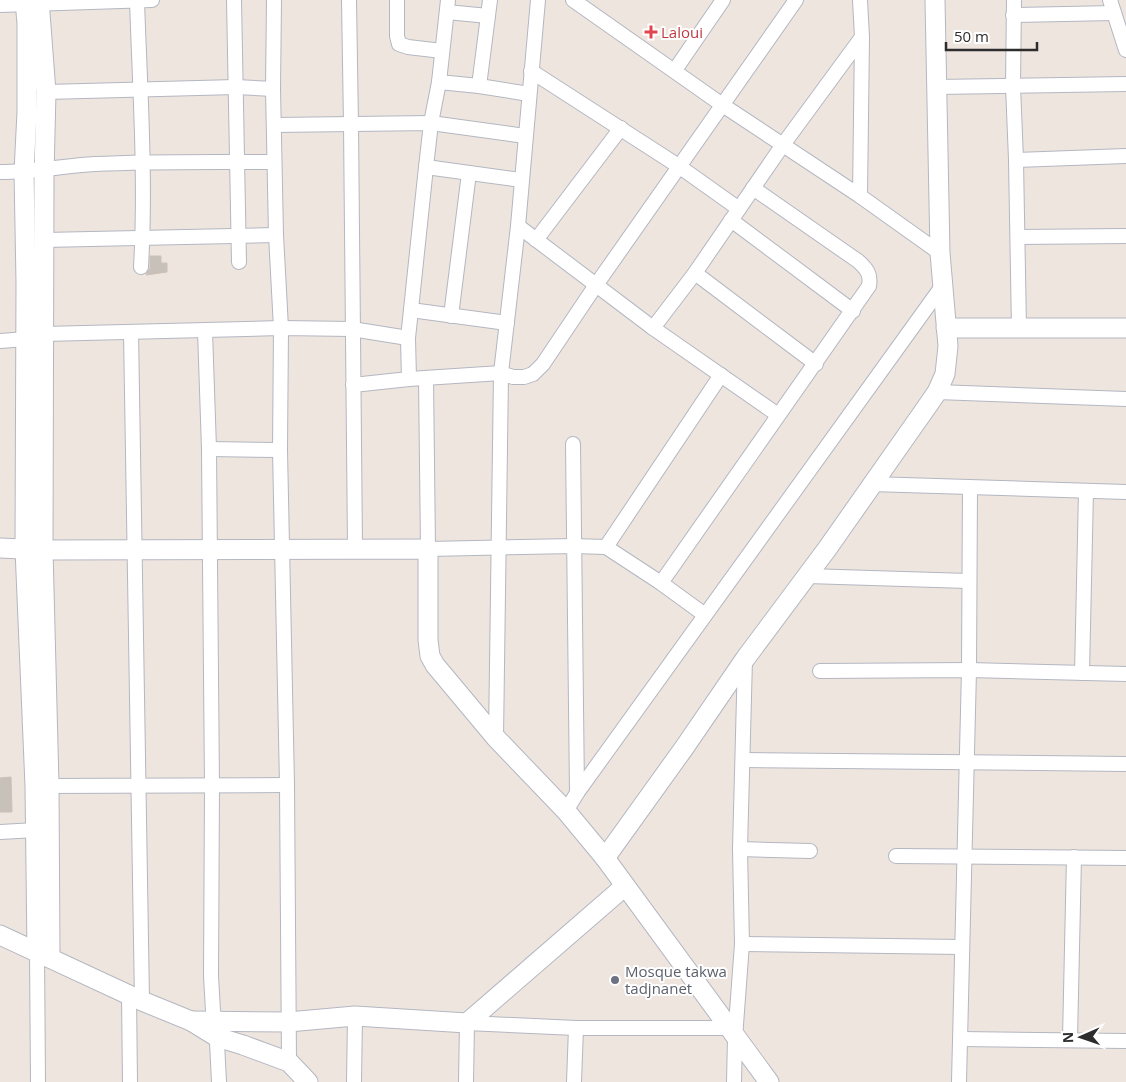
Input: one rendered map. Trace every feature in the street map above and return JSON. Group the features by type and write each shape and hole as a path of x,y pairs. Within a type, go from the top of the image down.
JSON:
{"street":[{"path":"0,5 32,2 137,2 152,0"},
{"path":"234,0 239,262"},
{"path":"274,0 274,162 281,328 280,450 287,785 289,1062"},
{"path":"349,0 355,548"},
{"path":"397,0 397,36 399,44 442,52"},
{"path":"479,86 490,0"},
{"path":"496,738 502,373 518,226 538,0"},
{"path":"574,0 721,104 860,196 940,253"},
{"path":"353,385 502,373 513,377 524,377 533,374 543,364 596,285 680,167 721,104 796,0"},
{"path":"860,0 862,37 860,196"},
{"path":"605,858 937,392 945,374 948,346 940,253 935,0"},
{"path":"1014,0 1013,86 1019,329"},
{"path":"32,2 46,92 44,334 34,550"},
{"path":"32,2 24,172 26,339 42,786 43,955 38,1082"},
{"path":"137,2 142,163 141,267"},
{"path":"675,70 717,2"},
{"path":"409,379 408,338 431,124 439,82 448,6 488,16"},
{"path":"1013,14 1112,7 1126,50"},
{"path":"653,328 695,274 782,146 862,37"},
{"path":"531,70 680,167 735,215 853,311"},
{"path":"439,82 529,94"},
{"path":"936,88 1126,84"},
{"path":"46,92 236,88 273,90"},
{"path":"275,125 431,124 525,136"},
{"path":"536,240 620,128"},
{"path":"1016,160 1126,156"},
{"path":"0,172 24,172 44,168 95,164 274,162"},
{"path":"426,167 521,180"},
{"path":"451,316 469,173"},
{"path":"661,583 869,286 870,275 867,269 858,261 753,188"},
{"path":"518,226 653,328 778,415"},
{"path":"44,240 276,235"},
{"path":"1018,237 1126,236"},
{"path":"695,274 816,364"},
{"path":"566,811 766,528 943,285"},
{"path":"411,310 507,323"},
{"path":"0,341 26,339 44,334 281,328 352,330 408,338"},
{"path":"946,328 1126,328"},
{"path":"205,331 209,449 208,550 212,786 211,976 213,1011 217,1030 219,1082"},
{"path":"130,1082 135,998 138,786 131,332"},
{"path":"606,547 721,375"},
{"path":"426,378 428,640 430,656 440,672 496,738 566,811 605,858 769,1082"},
{"path":"937,392 1126,399"},
{"path":"573,444 577,793"},
{"path":"209,449 280,450"},
{"path":"871,484 1126,492"},
{"path":"958,1082 961,1039 965,762 969,670 970,488"},
{"path":"1082,673 1086,491"},
{"path":"0,548 34,550 208,550 606,547 705,615"},
{"path":"807,576 968,581"},
{"path":"734,1082 732,1033 742,944 740,849 745,659"},
{"path":"820,671 969,670 1126,674"},
{"path":"743,760 1126,764"},
{"path":"42,786 287,785"},
{"path":"42,786 36,830 43,955"},
{"path":"0,832 36,830"},
{"path":"740,849 810,851"},
{"path":"896,856 964,855 1126,858"},
{"path":"1070,1039 1074,857"},
{"path":"466,1082 467,1023 625,886"},
{"path":"0,935 135,998 217,1030 243,1045 289,1062 308,1082"},
{"path":"742,944 962,947"},
{"path":"217,1030 355,1016 576,1028 732,1033"},
{"path":"354,1082 355,1016"},
{"path":"574,1082 576,1028"},
{"path":"961,1039 1126,1041"}],"building":[{"path":"150,256 161,256 161,263 167,263 167,272 146,275 150,268"},
{"path":"11,777 12,812 0,812 0,778"}],"place":[{"name":"Laloui","path":"651,32"},
{"name":"Mosque takwa tadjnanet","path":"615,980"}]}
